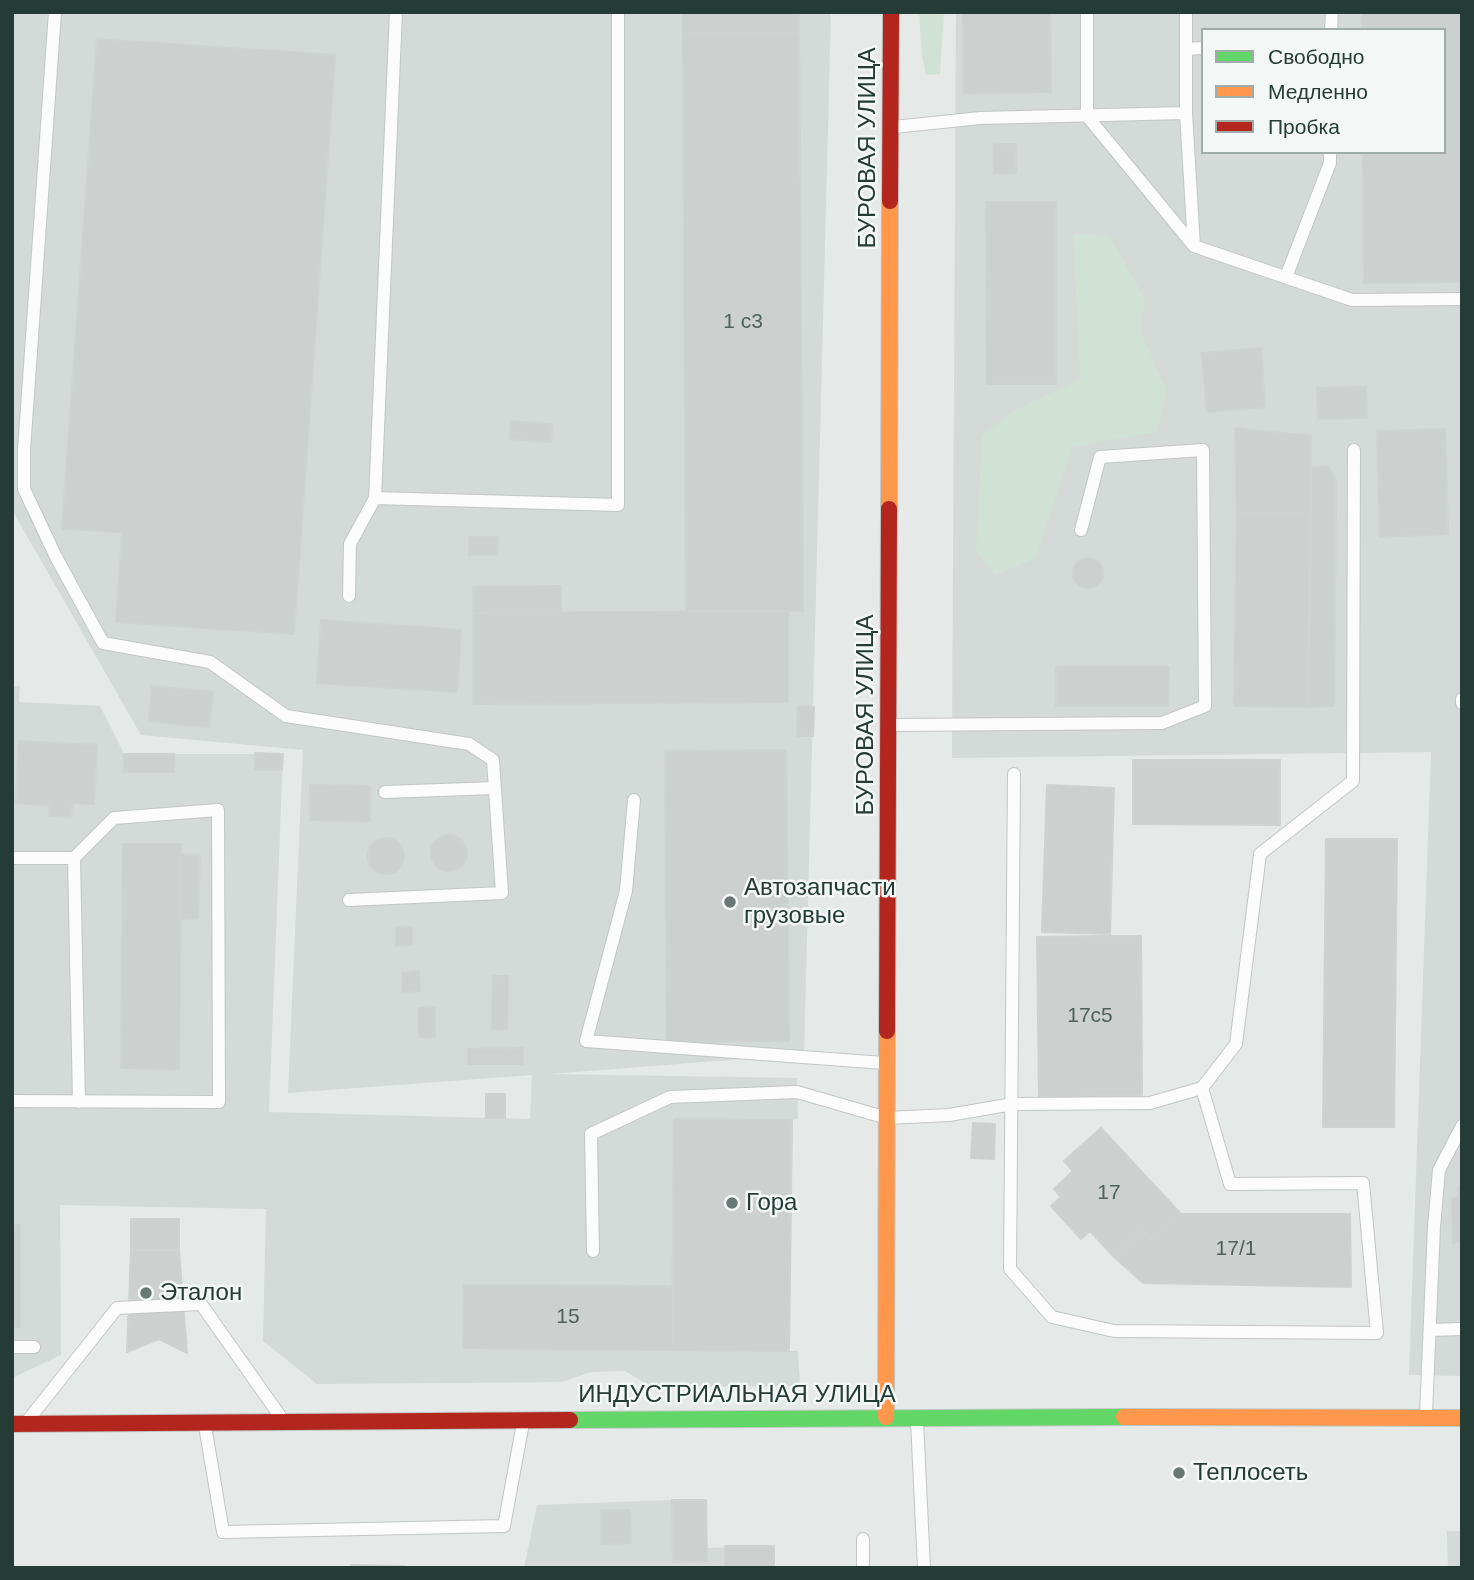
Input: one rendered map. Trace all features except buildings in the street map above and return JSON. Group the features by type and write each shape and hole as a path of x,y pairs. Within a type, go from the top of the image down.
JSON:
{"main road":[{"name":"БУРОВАЯ УЛИЦА","path":"886,1417 891,12"},
{"name":"ИНДУСТРИАЛЬНАЯ УЛИЦА","path":"19,1424 886,1417 1462,1418"}],"lane":[{"path":"55,12 25,436 24,489 56,557 103,643 210,662 286,716 470,744 494,760 502,894 349,900"},
{"path":"349,596 350,544 375,498 396,12"},
{"path":"375,498 618,505 618,12"},
{"path":"1087,12 1087,116 1194,246 1352,300 1462,299"},
{"path":"1186,12 1186,113 1194,246"},
{"path":"1186,49 1201,48"},
{"path":"891,128 980,118 1186,113"},
{"path":"1286,277 1329,163 1330,154"},
{"path":"888,725 1162,723 1205,706 1203,450 1100,457 1081,530"},
{"path":"593,1251 591,1135 670,1097 797,1092 887,1118 949,1115 1013,1104 1150,1103 1202,1088 1236,1044 1260,854 1353,781 1354,450"},
{"path":"1014,774 1010,1269 1052,1317 1114,1331 1377,1333 1363,1183 1230,1184 1202,1088"},
{"path":"385,792 495,788"},
{"path":"634,800 626,891 586,1041 888,1064"},
{"path":"12,1101 79,1102 219,1102 218,810 114,818 75,859 79,1102"},
{"path":"12,858 75,859"},
{"path":"1426,1418 1439,1170 1462,1126"},
{"path":"19,1424 117,1308 201,1304 284,1422"},
{"path":"1430,1330 1462,1329"},
{"path":"12,1347 34,1347"},
{"path":"917,1417 924,1568"},
{"path":"204,1422 223,1532 504,1526 524,1420"},
{"path":"863,1539 863,1568"}],"shaded area":[{"path":"12,12 831,12 804,1054 551,1074 797,1078 798,1119 792,1120 789,1351 798,1351 800,1386 652,1387 625,1371 591,1372 562,1382 317,1384 263,1341 266,1209 60,1205 61,1355 12,1378 12,686 20,686 19,702 100,706 124,754 283,754 269,1112 530,1119 532,1075 288,1093 303,750 141,735 12,510"},
{"path":"956,12 1462,12 1462,1376 1409,1375 1431,752 952,758"},
{"path":"706,1500 707,1548 774,1546 774,1568 524,1568 537,1505"},
{"path":"1447,1531 1462,1531 1462,1568 1448,1568"}],"green space":[{"path":"919,12 944,12 940,74 926,75"},
{"path":"1073,234 1110,236 1145,299 1141,332 1167,390 1157,432 1073,447 1036,558 995,576 976,550 982,435 1017,409 1080,379"}],"traffic: fast":[{"path":"570,1420 1124,1417"}],"traffic: slow":[{"path":"889,509 890,201"},
{"path":"886,1417 887,1031"},
{"path":"1124,1417 1462,1418"}],"traffic: jam":[{"path":"890,201 891,12"},
{"path":"887,1031 889,509"},
{"path":"12,1424 570,1420"}],"place":[{"name":"Автозапчасти грузовые","path":"730,902"},
{"name":"Гора","path":"732,1203"},
{"name":"Эталон","path":"146,1293"},
{"name":"Теплосеть","path":"1179,1473"}]}
